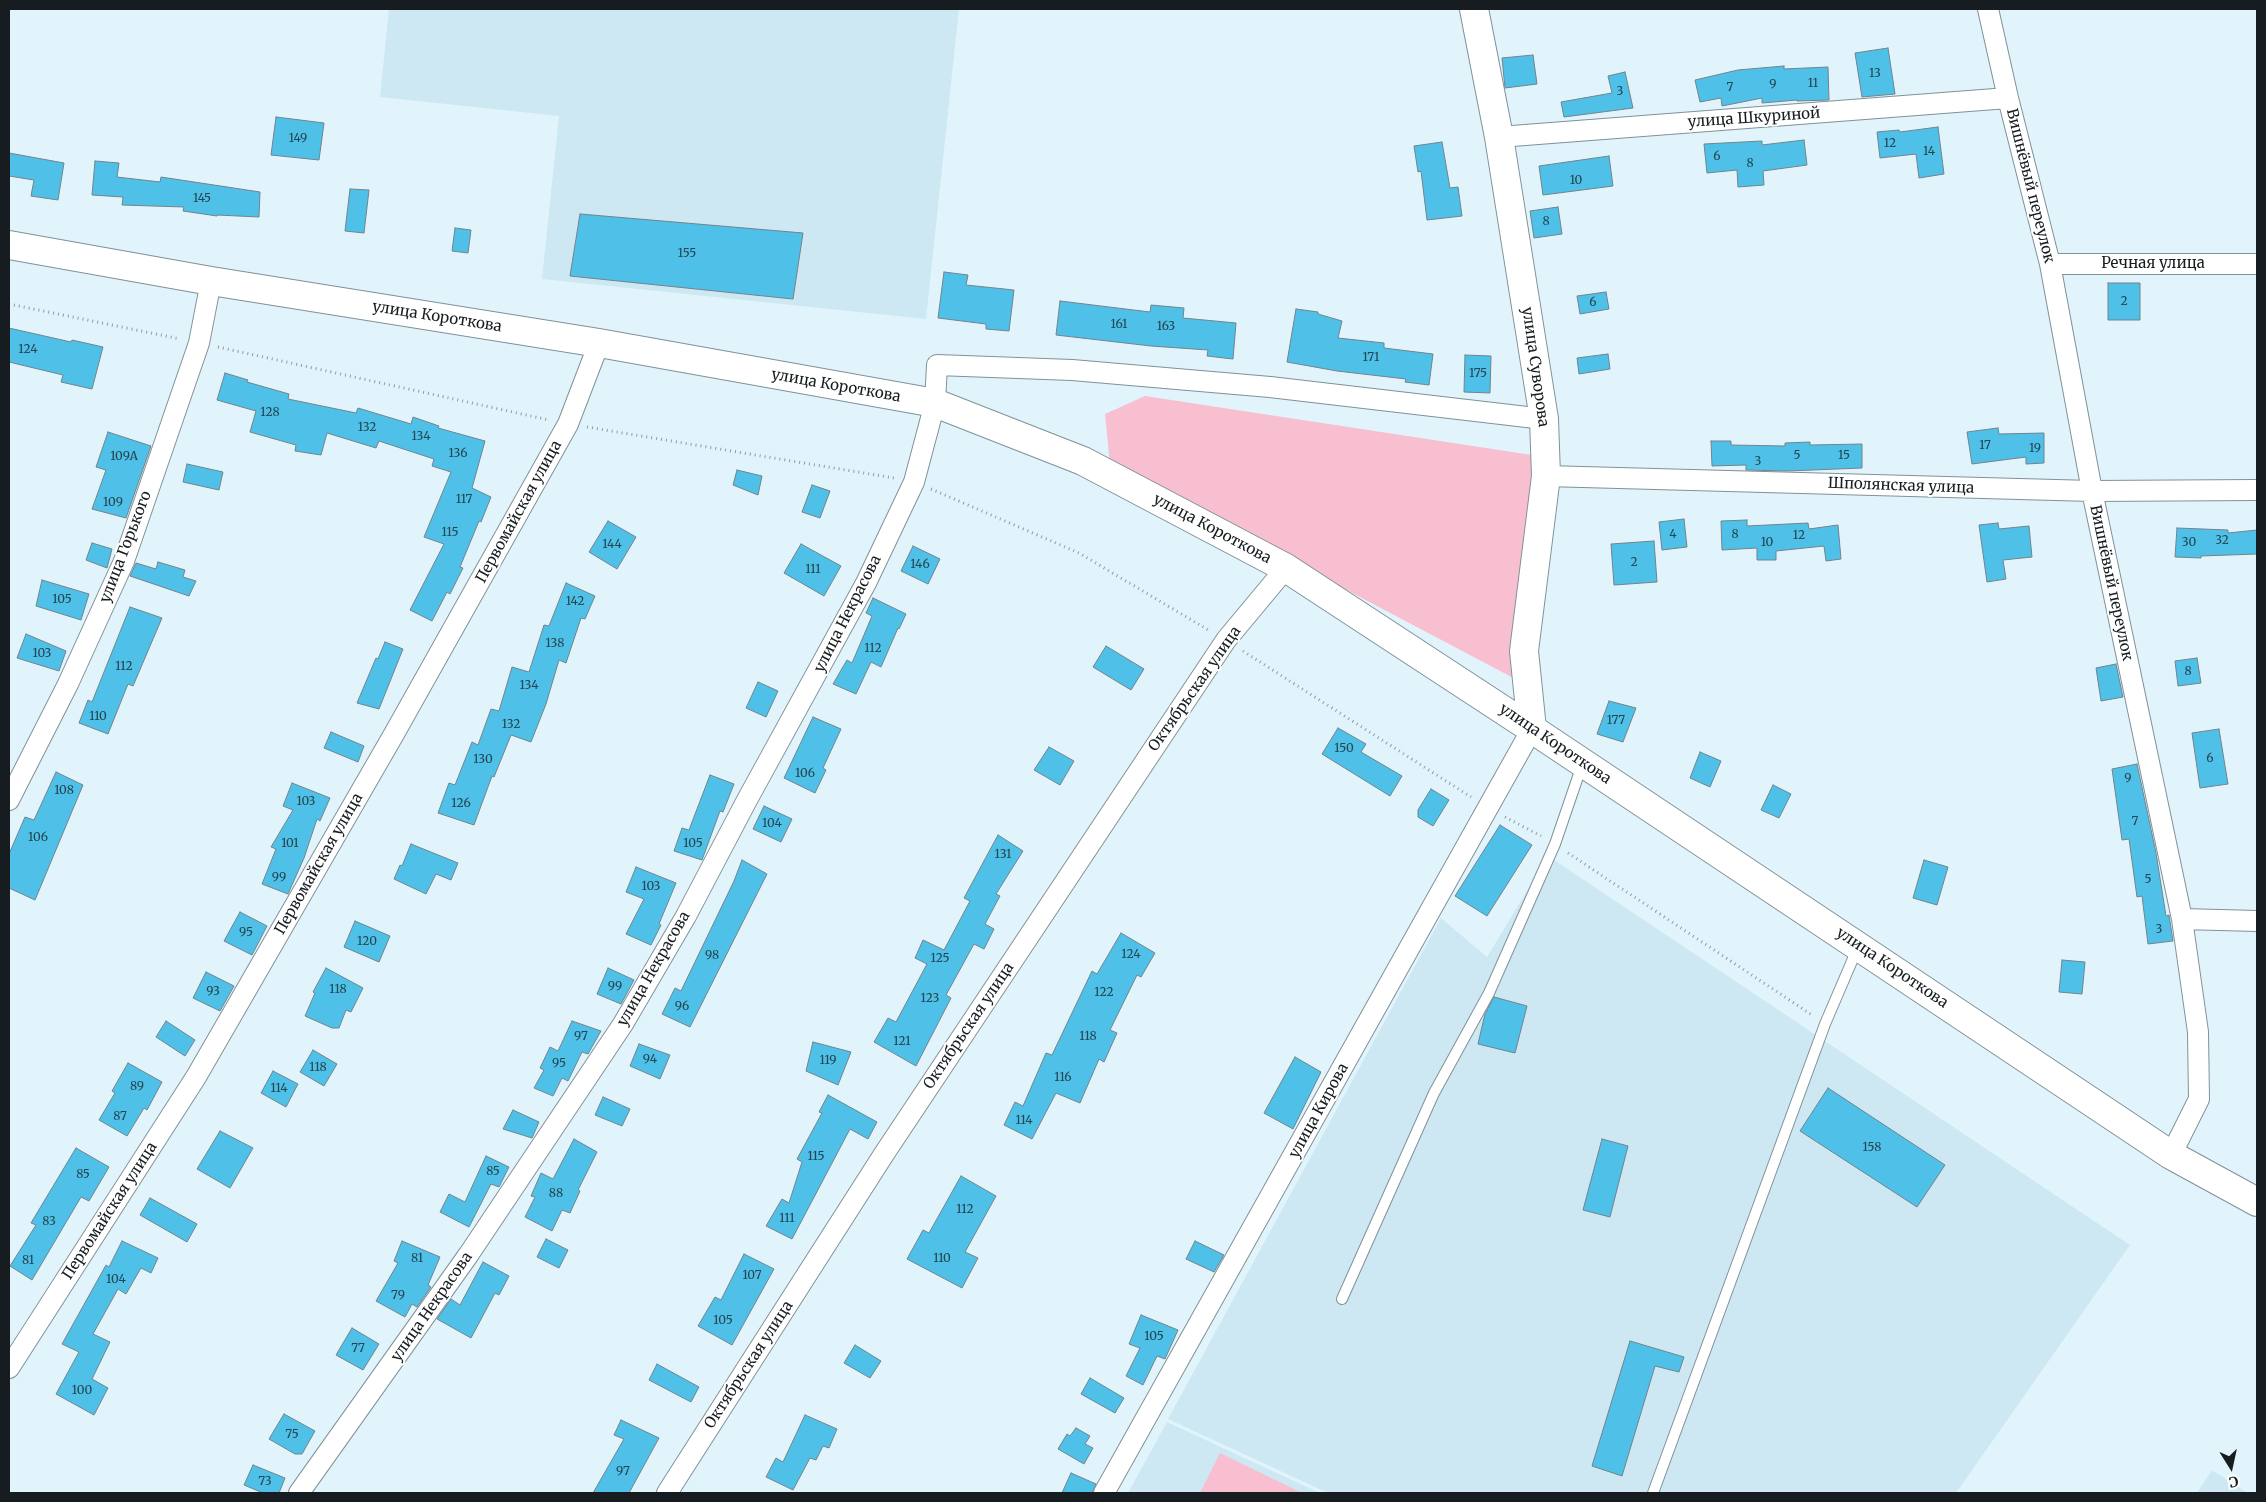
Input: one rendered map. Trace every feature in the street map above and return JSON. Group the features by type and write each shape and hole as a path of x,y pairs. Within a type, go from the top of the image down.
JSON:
{"street":[{"name":"улица Суворова","path":"1474,9 1499,137 1544,419 1546,476 1524,651 1532,729"},
{"name":"Вишнёвый переулок","path":"1988,9 2008,98 2050,264 2092,492 2182,919 2198,1032 2199,1099 2171,1155"},
{"name":"улица Шкуриной","path":"1499,137 2008,98"},
{"name":"улица Короткова","path":"9,245 211,281 599,343 935,403 1084,460 1286,568 1532,729 2171,1155 2257,1202"},
{"name":"Речная улица","path":"2050,264 2257,264"},
{"name":"улица Горького","path":"9,800 68,684 124,561 199,343 211,281"},
{"name":"Первомайская улица","path":"9,1368 196,1077 389,742 568,424 599,343"},
{"name":"улица Некрасова","path":"299,1493 469,1254 623,1024 686,916 746,800 866,583 914,482 935,403 937,365 1072,370 1270,387 1544,419"},
{"name":"Шполянская улица","path":"1546,476 2092,492 2257,490"},
{"name":"Октябрьская улица","path":"667,1493 884,1154 1226,640 1286,568"},
{"name":"улица Кирова","path":"1104,1493 1489,809 1532,729"},
{"path":"2182,919 2257,921"}],"lane":[{"path":"1342,1299 1434,1093 1489,993 1554,844 1583,763"},
{"path":"1654,1493 1825,1024 1858,946"}],"path":[{"path":"9,304 199,343 568,424 914,482 1079,553 1226,640 1489,809 1554,844 1825,1024"}],"shaded area":[{"path":"389,9 959,9 926,319 542,279 559,116 380,97"},
{"path":"1145,396 1532,455 1521,682 1110,465 1105,414"},
{"path":"1548,856 2130,1245 1956,1493 1328,1493 1168,1419 1441,918 1487,957"},
{"path":"1167,1422 1320,1493 1128,1493"},
{"path":"1220,1453 1302,1493 1200,1493"},
{"path":"2212,1470 2248,1493 2197,1493"}],"building":[{"path":"1888,48 1895,94 1862,97 1855,53"},
{"path":"1533,55 1537,84 1505,88 1502,58"},
{"path":"1784,66 1784,69 1828,67 1829,100 1762,103 1762,98 1722,106 1721,98 1700,102 1695,80 1738,70"},
{"path":"1625,72 1633,108 1564,117 1561,102 1612,93 1608,76"},
{"path":"276,117 324,123 319,160 271,155"},
{"path":"1938,127 1944,174 1919,178 1916,154 1880,158 1877,132 1899,130 1900,132"},
{"path":"1804,140 1807,165 1763,171 1764,185 1738,187 1737,170 1707,173 1704,144 1762,141 1762,145"},
{"path":"1442,142 1450,188 1458,187 1462,216 1427,220 1421,171 1418,172 1414,146"},
{"path":"9,153 64,163 58,200 31,196 34,180 9,176"},
{"path":"1609,156 1613,186 1543,195 1539,166"},
{"path":"95,161 119,163 117,177 160,182 161,177 260,192 259,217 217,216 183,211 184,207 122,205 123,197 92,195"},
{"path":"350,189 369,190 364,233 345,231"},
{"path":"1558,207 1562,234 1534,238 1530,211"},
{"path":"580,214 803,233 793,299 570,276"},
{"path":"455,228 471,230 468,253 452,251"},
{"path":"944,272 968,275 966,285 1014,290 1009,331 986,329 986,324 938,318"},
{"path":"2108,283 2140,283 2140,320 2108,320"},
{"path":"1606,292 1609,309 1580,314 1577,296"},
{"path":"1060,301 1150,312 1151,305 1184,308 1183,318 1236,323 1233,359 1207,356 1208,350 1151,346 1056,335"},
{"path":"1296,309 1318,312 1318,314 1342,321 1338,338 1384,343 1384,348 1433,354 1429,385 1405,382 1406,379 1337,371 1287,362"},
{"path":"9,328 103,347 92,389 61,382 63,375 9,362"},
{"path":"1608,354 1610,369 1579,374 1577,358"},
{"path":"1465,355 1491,356 1490,393 1464,392"},
{"path":"225,373 248,380 247,382 289,394 288,399 356,413 358,408 411,424 413,417 439,426 438,428 485,441 472,488 491,497 460,567 463,568 450,594 447,592 432,621 410,610 444,544 424,537 451,472 432,466 434,459 379,441 376,448 327,433 321,455 295,451 296,445 250,432 256,411 217,400"},
{"path":"1998,428 1999,434 2044,433 2044,463 2026,464 2026,457 1972,464 1967,432"},
{"path":"108,432 151,446 126,518 92,509 106,470 96,467"},
{"path":"1711,441 1731,441 1731,445 1785,446 1785,443 1810,442 1810,445 1862,444 1862,468 1788,471 1746,470 1746,465 1712,466"},
{"path":"187,464 223,472 219,490 183,482"},
{"path":"737,470 762,476 758,495 733,485"},
{"path":"812,485 830,491 820,518 802,512"},
{"path":"1684,519 1687,547 1662,550 1659,522"},
{"path":"1747,520 1747,526 1808,523 1809,529 1838,525 1841,559 1826,561 1824,546 1776,551 1776,560 1757,560 1757,548 1722,550 1721,521"},
{"path":"608,521 636,537 617,569 589,552"},
{"path":"1998,523 1999,529 2029,526 2032,557 2003,560 2006,579 1987,582 1979,525"},
{"path":"2177,528 2228,530 2228,533 2257,530 2257,554 2201,556 2201,558 2175,557"},
{"path":"1654,541 1657,582 1614,585 1611,544"},
{"path":"92,543 112,549 107,568 86,560"},
{"path":"801,544 841,566 824,596 784,573"},
{"path":"913,546 940,559 928,584 901,571"},
{"path":"158,562 185,570 183,577 196,581 189,596 130,576 136,563 156,569"},
{"path":"42,580 89,594 81,620 36,606"},
{"path":"566,583 595,596 585,619 581,618 566,663 559,660 546,704 531,742 511,735 494,777 492,776 474,825 438,813 449,783 455,785 472,742 478,745 491,709 499,711 512,667 529,672 544,625 549,626"},
{"path":"873,598 906,614 881,667 871,662 856,694 833,684 847,660 852,663 872,616 866,613"},
{"path":"130,607 162,618 133,686 128,684 108,734 79,723 88,700 92,702"},
{"path":"26,634 66,651 59,671 17,658"},
{"path":"385,642 403,649 379,709 357,703 376,658 378,659"},
{"path":"1106,646 1144,669 1131,690 1093,667"},
{"path":"2197,658 2201,683 2178,686 2175,661"},
{"path":"2116,664 2123,697 2101,701 2096,668"},
{"path":"758,682 778,691 766,717 746,708"},
{"path":"1609,701 1636,708 1623,742 1597,734"},
{"path":"813,717 841,729 823,768 826,770 815,793 784,778"},
{"path":"1338,728 1366,744 1361,752 1402,776 1390,796 1322,754"},
{"path":"2219,729 2228,784 2200,788 2192,733"},
{"path":"331,732 364,746 358,762 324,748"},
{"path":"1049,747 1074,761 1060,785 1034,770"},
{"path":"1700,752 1721,761 1710,787 1690,778"},
{"path":"2137,764 2156,853 2166,916 2169,915 2173,941 2148,944 2142,896 2137,897 2129,839 2122,840 2112,769"},
{"path":"56,772 83,785 35,900 9,888 9,854 25,817 34,820"},
{"path":"710,775 734,784 723,812 720,811 702,860 674,851 682,828 689,830"},
{"path":"292,783 330,798 320,821 317,819 304,858 288,894 262,884 276,849 271,847 293,810 283,806"},
{"path":"1773,785 1791,794 1779,818 1761,810"},
{"path":"1431,789 1449,800 1433,826 1418,817 1418,810"},
{"path":"764,806 792,819 781,842 753,829"},
{"path":"1500,825 1532,845 1487,916 1455,896"},
{"path":"998,835 1023,851 996,894 1000,896 985,924 994,929 984,949 974,944 946,995 951,998 916,1066 874,1042 888,1018 896,1022 927,964 915,958 923,940 944,950 970,901 964,898"},
{"path":"411,844 458,863 451,880 436,874 426,894 394,879 400,865 402,866"},
{"path":"742,860 767,874 690,1027 662,1014 675,988 681,991 734,881"},
{"path":"1924,860 1948,867 1937,905 1913,898"},
{"path":"636,867 676,883 659,924 661,925 651,945 626,934 644,899 626,892"},
{"path":"240,912 267,926 252,955 224,941"},
{"path":"355,921 390,936 379,962 344,947"},
{"path":"1121,933 1155,953 1141,977 1137,975 1110,1030 1117,1033 1104,1062 1099,1059 1080,1103 1056,1093 1032,1139 1004,1125 1015,1102 1023,1106 1046,1053 1052,1055 1092,971 1097,974"},
{"path":"2062,960 2085,962 2082,994 2059,992"},
{"path":"326,968 363,988 351,1012 346,1010 339,1028 332,1028 305,1016 315,993 313,992"},
{"path":"608,968 634,980 621,1004 597,994"},
{"path":"206,972 234,986 220,1011 193,998"},
{"path":"1494,997 1527,1006 1515,1053 1478,1044 1485,1014"},
{"path":"166,1021 195,1040 185,1056 156,1037"},
{"path":"572,1021 601,1031 588,1054 582,1052 568,1081 562,1078 553,1096 534,1088 544,1070 540,1068 550,1047 558,1051"},
{"path":"813,1042 851,1052 838,1085 806,1071"},
{"path":"639,1044 670,1055 660,1079 630,1066"},
{"path":"313,1050 337,1064 324,1086 300,1072"},
{"path":"1295,1057 1321,1072 1293,1129 1264,1113"},
{"path":"128,1063 162,1082 147,1110 144,1108 127,1136 99,1120 115,1093 112,1091"},
{"path":"273,1071 298,1084 286,1107 261,1093"},
{"path":"1828,1088 1945,1165 1917,1207 1800,1131"},
{"path":"828,1095 877,1122 868,1139 850,1129 792,1239 766,1226 782,1199 789,1203 802,1162 797,1159 822,1113 819,1112"},
{"path":"603,1097 630,1109 622,1126 595,1115"},
{"path":"513,1110 539,1122 532,1138 503,1129"},
{"path":"220,1131 253,1148 230,1188 197,1169"},
{"path":"574,1139 597,1152 578,1190 580,1191 570,1213 562,1210 552,1231 525,1217 535,1197 531,1196 541,1173 553,1179"},
{"path":"1602,1139 1628,1146 1610,1217 1583,1210"},
{"path":"76,1148 109,1167 89,1201 81,1197 32,1280 10,1266 36,1225 31,1223"},
{"path":"486,1156 509,1167 499,1187 491,1184 469,1227 440,1212 449,1194 465,1202"},
{"path":"961,1176 996,1196 965,1252 978,1258 962,1288 907,1259 923,1230 929,1233"},
{"path":"150,1198 197,1224 187,1242 140,1215"},
{"path":"546,1239 568,1250 559,1268 537,1257"},
{"path":"122,1241 158,1258 151,1273 141,1268 126,1294 118,1289 93,1334 110,1342 92,1379 108,1388 94,1415 56,1394 79,1352 62,1344 106,1265 109,1267"},
{"path":"402,1241 440,1257 428,1285 431,1287 417,1307 412,1304 405,1317 376,1301 398,1263 394,1261"},
{"path":"1195,1241 1224,1255 1214,1272 1186,1259"},
{"path":"744,1254 774,1269 732,1345 698,1326 715,1297 721,1300"},
{"path":"483,1262 509,1276 499,1295 495,1293 471,1338 437,1319 451,1299 460,1305"},
{"path":"1141,1315 1178,1330 1165,1359 1157,1356 1143,1385 1126,1376 1140,1348 1129,1344"},
{"path":"352,1328 379,1344 363,1370 336,1355"},
{"path":"1630,1341 1684,1357 1679,1372 1655,1366 1622,1476 1592,1466"},
{"path":"855,1345 881,1361 870,1378 844,1363"},
{"path":"657,1364 699,1387 691,1402 649,1380"},
{"path":"1090,1378 1124,1398 1115,1413 1081,1394"},
{"path":"284,1414 315,1431 302,1454 295,1454 269,1439"},
{"path":"805,1415 837,1429 829,1448 823,1446 816,1460 810,1458 793,1490 766,1477 776,1458 783,1462"},
{"path":"621,1420 659,1438 629,1493 593,1493 624,1439 614,1435"},
{"path":"1076,1428 1090,1436 1085,1444 1093,1448 1084,1464 1058,1449 1067,1434 1070,1436"},
{"path":"253,1465 285,1478 279,1493 263,1493 244,1485"},
{"path":"1071,1473 1096,1484 1092,1493 1062,1493"}]}
